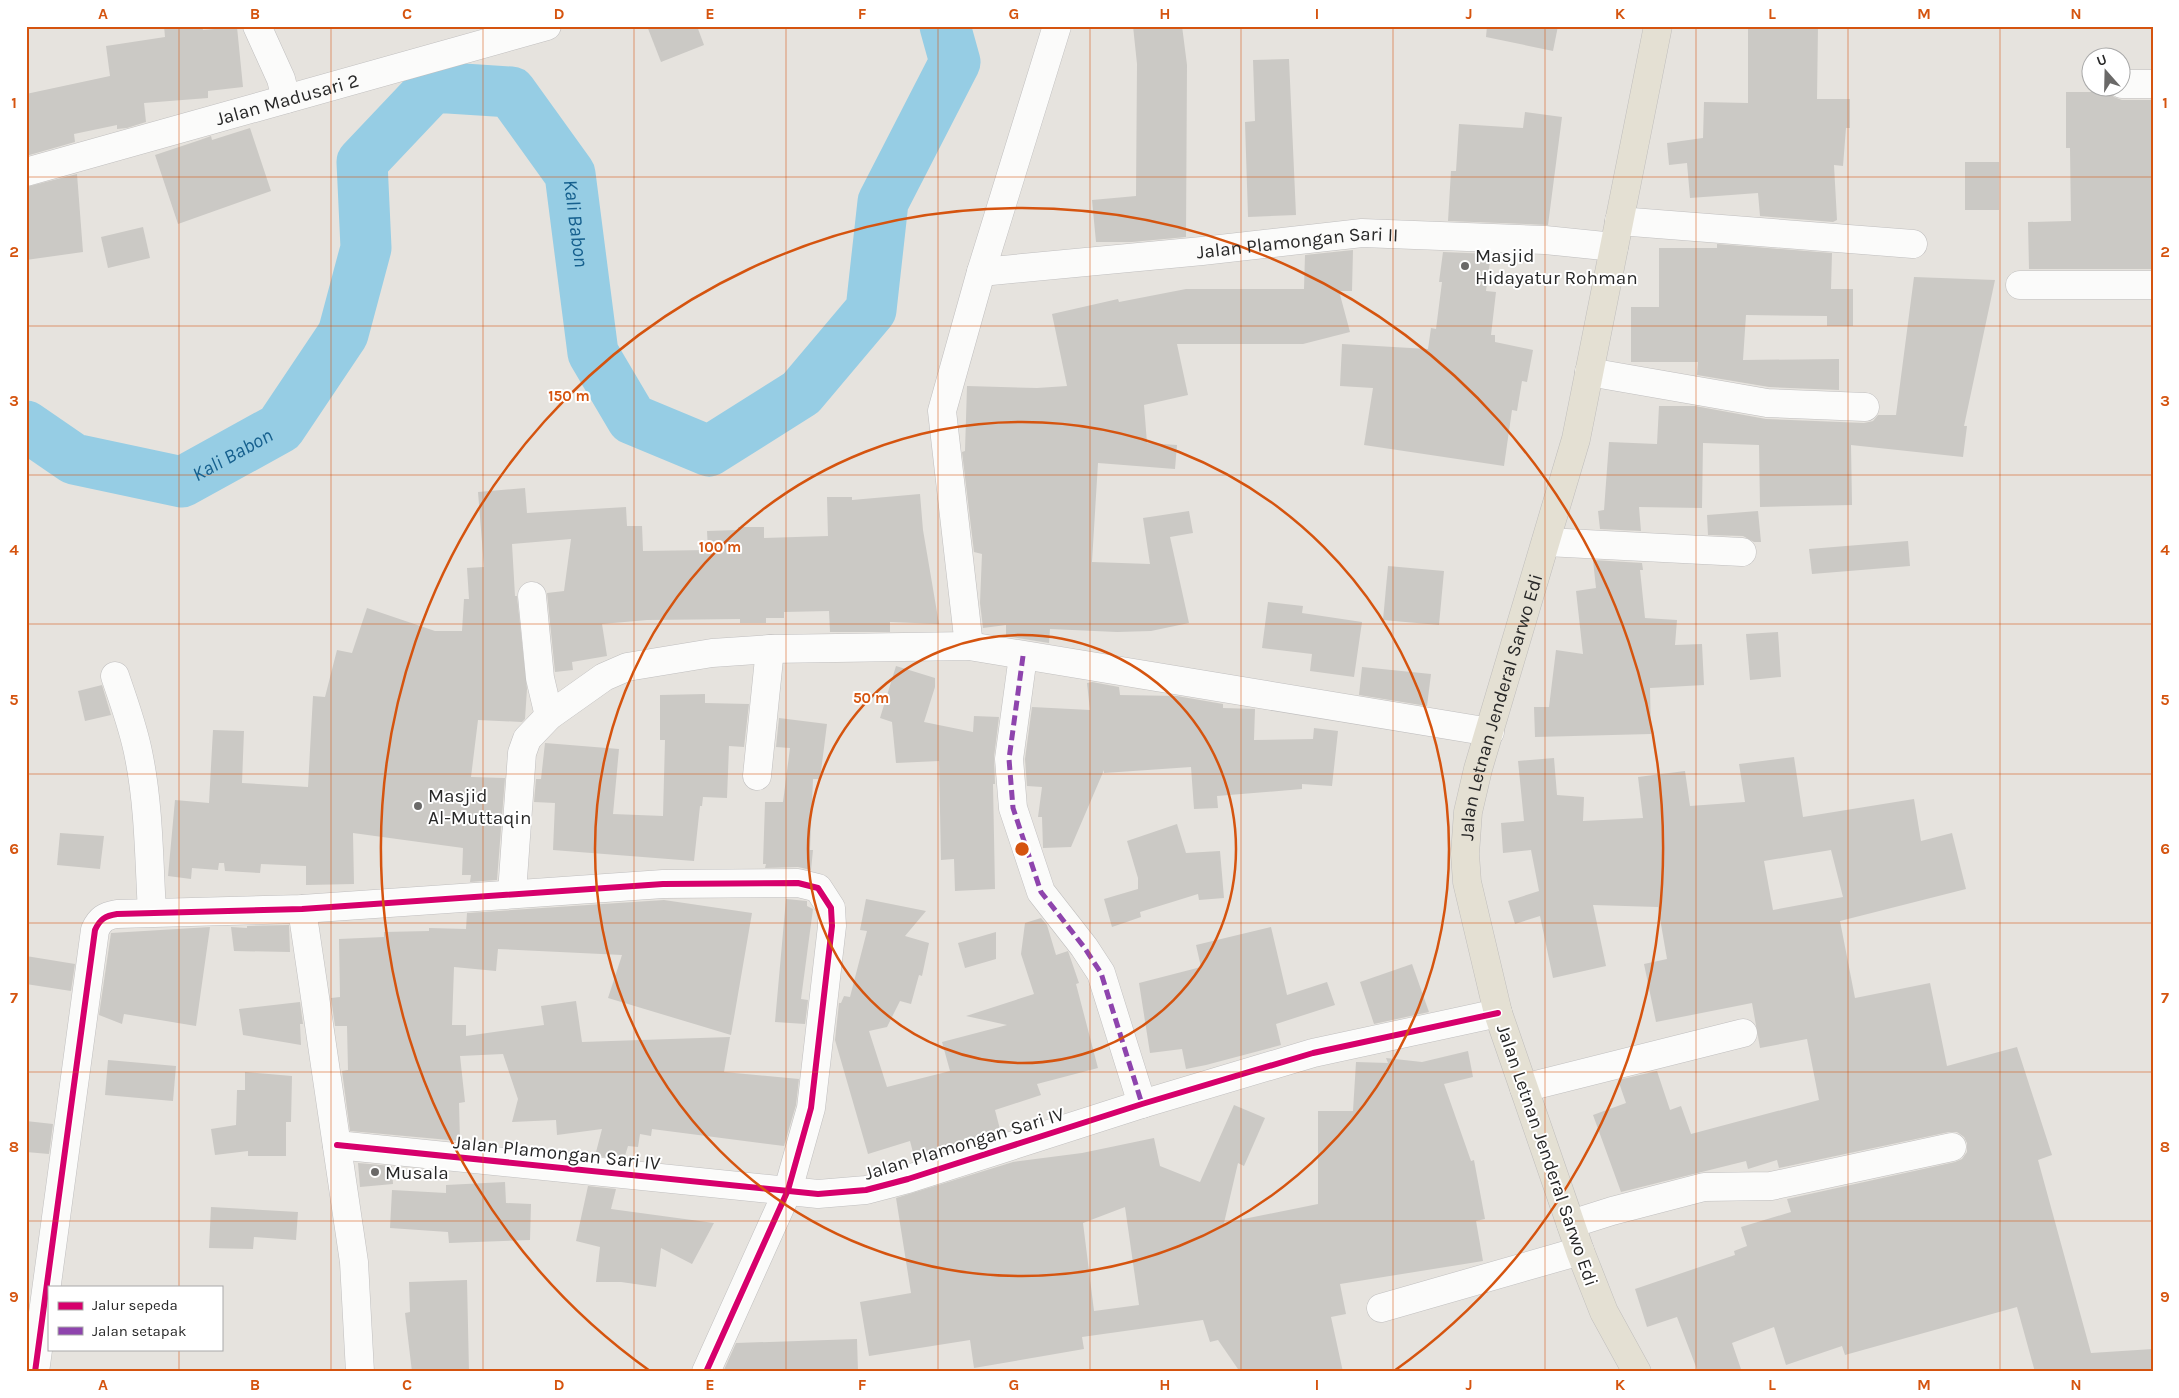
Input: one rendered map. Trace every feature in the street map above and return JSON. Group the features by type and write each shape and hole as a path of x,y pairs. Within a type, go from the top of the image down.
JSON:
{"main road":[{"name":"Jalan Letnan Jenderal Sarwo Edi","path":"1637,1372 1604,1312 1580,1251 1498,1013 1472,910 1465,854 1468,812 1478,769 1576,439 1658,26"}],"street":[{"path":"257,26 281,79 286,99"},
{"name":"Jalan Madusari 2","path":"26,172 547,26"},
{"path":"969,646 942,411 981,272 1057,26"},
{"path":"2132,84 2153,84"},
{"name":"Jalan Plamongan Sari II","path":"981,272 1202,251 1362,233 1545,240 1616,234 1912,244"},
{"path":"2020,286 2153,285"},
{"path":"1589,372 1767,403 1865,407"},
{"path":"1546,542 1742,552"},
{"path":"532,596 540,678 549,716"},
{"path":"512,893 522,753 527,739 549,716 604,677 627,667 712,653 770,649 969,646 1490,732"},
{"path":"757,776 770,649"},
{"path":"1023,656 1009,759 1013,808 1041,892 1080,941 1100,973 1142,1104"},
{"path":"115,676 132,724 142,777 152,912"},
{"path":"36,1372 95,930 99,922 106,916 152,912 302,909 663,884 798,884 818,888 831,908 832,926 812,1108 788,1190 706,1372"},
{"path":"302,909 354,1262 353,1371"},
{"name":"Jalan Plamongan Sari IV","path":"337,1145 818,1194 866,1190 908,1179 1142,1104 1313,1053 1498,1013"},
{"path":"1524,1088 1743,1033"},
{"path":"1571,1224 1612,1211 1704,1187 1771,1186 1952,1148"},
{"path":"1381,1308 1580,1251"}],"building":[{"path":"164,26 202,26 203,30 237,27 243,87 208,91 208,98 144,103 146,122 127,128 117,129 117,125 74,134 75,142 26,156 26,94 110,76 106,46 165,37"},
{"path":"647,26 697,26 704,45 661,62"},
{"path":"1133,26 1182,26 1187,65 1186,237 1132,242 1096,242 1092,200 1136,196 1137,64"},
{"path":"1487,26 1558,26 1553,51 1486,37"},
{"path":"1748,26 1818,26 1817,99 1850,99 1850,128 1846,128 1843,166 1834,165 1837,220 1833,222 1760,216 1758,193 1690,198 1687,163 1669,165 1667,143 1703,138 1704,102 1748,103"},
{"path":"1289,59 1296,215 1248,217 1245,122 1255,121 1253,60"},
{"path":"2066,92 2082,92 2082,98 2153,100 2153,269 2029,269 2028,222 2071,221 2070,148 2066,148"},
{"path":"1525,112 1562,117 1548,225 1448,221 1451,171 1456,171 1459,124 1523,128"},
{"path":"250,128 271,191 178,224 155,155 211,136 212,140"},
{"path":"1965,162 1999,162 1999,210 1965,210"},
{"path":"77,174 83,252 26,260 26,187"},
{"path":"143,227 150,258 108,268 101,237"},
{"path":"1717,244 1832,253 1831,289 1853,289 1853,326 1827,326 1827,316 1746,315 1743,360 1839,359 1839,390 1769,387 1697,375 1698,362 1631,362 1631,307 1659,307 1659,248 1717,248"},
{"path":"1353,250 1352,291 1339,291 1350,332 1303,344 1177,344 1188,395 1144,405 1147,443 1177,445 1175,469 1098,463 1092,562 1150,564 1143,518 1189,511 1193,533 1170,537 1189,623 1151,631 1117,632 1050,629 1049,643 1006,636 1006,625 983,628 980,603 982,554 974,552 962,452 965,451 967,386 1037,388 1067,386 1052,314 1118,299 1119,302 1186,289 1304,289 1305,255"},
{"path":"1443,252 1491,254 1486,291 1496,292 1491,335 1495,335 1495,342 1533,350 1527,382 1522,381 1517,411 1512,410 1504,466 1364,445 1373,388 1340,386 1342,344 1428,349 1431,328 1436,329 1442,282 1439,282"},
{"path":"1914,277 1995,280 1964,426 1967,426 1963,457 1851,445 1852,505 1760,507 1759,445 1703,443 1702,508 1639,507 1641,531 1600,529 1598,511 1604,510 1609,442 1657,444 1659,406 1695,406 1766,419 1864,423 1873,421 1878,415 1896,415"},
{"path":"525,488 527,513 626,507 627,526 642,526 643,551 708,550 707,531 738,530 738,527 764,527 764,538 828,536 827,497 852,497 852,500 920,494 923,530 939,624 890,622 890,632 830,632 829,611 784,612 784,618 766,618 766,623 740,623 740,619 647,620 602,624 607,656 572,662 573,670 555,672 547,593 564,591 571,539 512,544 515,596 517,596 527,689 525,719 522,722 478,720 471,777 505,778 497,880 470,882 471,875 462,875 463,848 353,833 354,884 306,885 306,866 261,864 260,873 225,871 224,863 219,863 218,870 192,868 191,879 168,876 175,800 209,803 213,730 244,731 242,783 308,787 313,696 325,697 337,650 352,653 367,608 435,631 462,631 464,599 469,599 467,568 484,567 478,492"},
{"path":"1758,511 1761,542 1754,542 1743,536 1708,535 1707,515"},
{"path":"1908,541 1910,566 1812,574 1809,549"},
{"path":"1593,560 1642,563 1643,570 1640,570 1645,618 1677,620 1675,645 1702,644 1704,685 1650,688 1651,734 1535,737 1534,707 1549,707 1556,650 1583,654 1576,591 1596,588"},
{"path":"1388,566 1444,571 1439,625 1383,620"},
{"path":"1268,602 1303,606 1302,613 1362,622 1354,677 1310,671 1312,654 1262,648"},
{"path":"1778,632 1781,677 1750,680 1746,634"},
{"path":"896,666 935,678 935,687 924,722 973,732 974,716 999,717 994,757 995,784 993,784 995,889 955,891 954,859 941,860 939,761 896,763 892,722 880,718"},
{"path":"1362,667 1431,674 1427,706 1359,695"},
{"path":"1092,682 1119,687 1120,695 1177,696 1223,704 1223,708 1255,709 1254,740 1313,739 1314,728 1338,731 1332,786 1302,784 1302,789 1217,796 1218,808 1194,809 1191,767 1104,773 1104,770 1071,847 1043,848 1042,817 1038,817 1042,787 1027,786 1025,759 1032,707 1090,710 1087,683"},
{"path":"102,685 111,715 85,721 78,691"},
{"path":"705,694 705,703 749,704 744,747 729,746 727,798 703,797 702,806 700,806 694,861 553,850 555,803 534,802 536,779 541,779 545,743 619,749 613,814 663,816 665,740 660,740 660,695"},
{"path":"779,718 827,724 820,779 813,779 810,850 813,850 811,870 798,867 765,868 766,864 763,864 765,802 783,802 790,748 776,747"},
{"path":"1794,757 1803,817 1914,799 1921,841 1952,833 1966,889 1840,921 1855,998 1930,983 1947,1066 2017,1047 2052,1155 2038,1160 2091,1353 2153,1349 2153,1372 2035,1372 2017,1307 1845,1355 1842,1346 1786,1365 1774,1327 1732,1343 1742,1372 1698,1372 1677,1317 1647,1327 1635,1289 1735,1255 1734,1251 1747,1246 1741,1227 1791,1212 1787,1199 1955,1162 1962,1159 1967,1152 1967,1143 1964,1137 1957,1132 1949,1132 1779,1168 1777,1160 1748,1169 1746,1161 1621,1192 1593,1115 1626,1103 1618,1080 1657,1071 1670,1110 1681,1106 1691,1134 1819,1100 1807,1039 1760,1048 1752,1003 1656,1022 1644,964 1667,959 1658,907 1593,905 1606,966 1553,978 1540,916 1515,924 1508,901 1539,891 1531,850 1503,853 1501,823 1524,821 1518,761 1554,758 1557,795 1584,797 1583,821 1643,818 1638,777 1685,771 1690,806 1745,802 1739,764","holes":["1831,850 1843,897 1773,910 1764,861"]},
{"path":"1177,824 1186,853 1220,851 1224,898 1199,900 1198,894 1140,912 1141,917 1112,927 1104,899 1138,889 1138,878 1127,841"},
{"path":"60,833 104,836 100,869 57,865"},
{"path":"786,899 807,901 807,906 813,909 801,999 808,1000 805,1024 775,1022"},
{"path":"866,899 926,911 905,936 929,943 922,976 919,975 911,1004 900,1001 887,1027 869,1031 887,1087 950,1071 942,1042 1007,1025 966,1016 1034,994 1021,954 1025,923 1041,918 1047,925 1056,955 1068,951 1079,983 1076,984 1098,1068 1037,1084 1041,1095 995,1110 1001,1133 915,1160 910,1141 868,1154 835,1040 839,1003 841,1003 844,996 850,997 867,931 860,930"},
{"path":"664,900 752,913 731,1035 608,998 622,955 498,949 496,971 454,967 452,1025 466,1025 466,1036 544,1025 541,1006 576,1001 582,1042 730,1037 724,1072 799,1079 796,1105 784,1146 652,1129 651,1136 640,1134 638,1147 628,1146 624,1159 595,1156 602,1129 557,1135 556,1120 512,1122 518,1099 503,1054 460,1056 465,1102 459,1103 460,1141 350,1131 342,1071 348,1070 347,1026 335,1026 331,998 340,997 339,939 384,937 384,932 429,931 429,928 466,929 467,913"},
{"path":"289,925 290,952 234,951 231,927 247,928 247,926"},
{"path":"210,927 196,1026 124,1014 122,1024 99,1015 111,933"},
{"path":"1271,927 1287,995 1327,982 1335,1005 1276,1024 1281,1045 1206,1065 1186,1069 1182,1049 1150,1053 1139,983 1201,967 1196,945"},
{"path":"996,932 996,959 965,968 958,943"},
{"path":"26,956 75,964 71,991 26,984"},
{"path":"1412,964 1429,1012 1374,1024 1360,982"},
{"path":"300,1002 303,1024 300,1024 301,1045 243,1035 239,1009"},
{"path":"1468,1051 1473,1077 1444,1084 1471,1161 1474,1160 1485,1219 1476,1221 1483,1261 1340,1284 1346,1314 1331,1317 1343,1372 1240,1372 1218,1340 1210,1342 1203,1320 1082,1337 1084,1349 974,1368 970,1340 869,1356 860,1302 911,1293 896,1198 1013,1162 1082,1153 1154,1138 1160,1166 1200,1182 1234,1105 1265,1118 1244,1166 1238,1163 1224,1223 1318,1204 1318,1111 1353,1111 1356,1062 1388,1063 1386,1058 1422,1062","holes":["1125,1207 1139,1305 1094,1311 1083,1223"]},
{"path":"108,1060 176,1066 173,1101 105,1095"},
{"path":"245,1072 292,1076 291,1122 286,1122 286,1156 248,1156 248,1151 215,1155 211,1129 236,1125 237,1090 245,1090"},
{"path":"26,1121 53,1124 49,1154 26,1152"},
{"name":"Musala","path":"358,1163 392,1166 393,1184 360,1187"},
{"path":"505,1182 506,1203 531,1204 530,1240 449,1243 448,1232 390,1228 392,1190 446,1193 446,1185"},
{"path":"588,1186 616,1189 611,1209 714,1223 692,1264 661,1248 656,1287 621,1282 596,1282 600,1247 576,1241"},
{"path":"211,1207 298,1212 296,1240 254,1237 253,1249 209,1248"},
{"path":"467,1280 469,1372 412,1372 405,1313 410,1312 409,1282"},
{"path":"857,1339 858,1372 723,1372 736,1343"}],"waterway":[{"name":"Kali Babon","path":"26,426 74,459 182,482 280,428 343,334 366,248 362,162 433,87 511,92 570,174 593,353 632,419 709,451 801,393 871,310 883,202 955,62 945,26"}],"marked path":[{"path":"1023,656 1009,759 1013,808 1041,892 1084,947 1101,973 1142,1104"}],"cycle path":[{"path":"35,1372 95,930 103,919 117,914 302,909 663,884 798,883 818,888 831,908 832,926 811,1108 788,1190 706,1372"},
{"path":"337,1145 818,1194 866,1190 908,1179 1142,1104 1313,1053 1498,1013"}],"place":[{"name":"Masjid Hidayatur Rohman","path":"1465,266"},
{"name":"Masjid Al-Muttaqin","path":"418,806"},
{"name":"Musala","path":"375,1172"}]}
